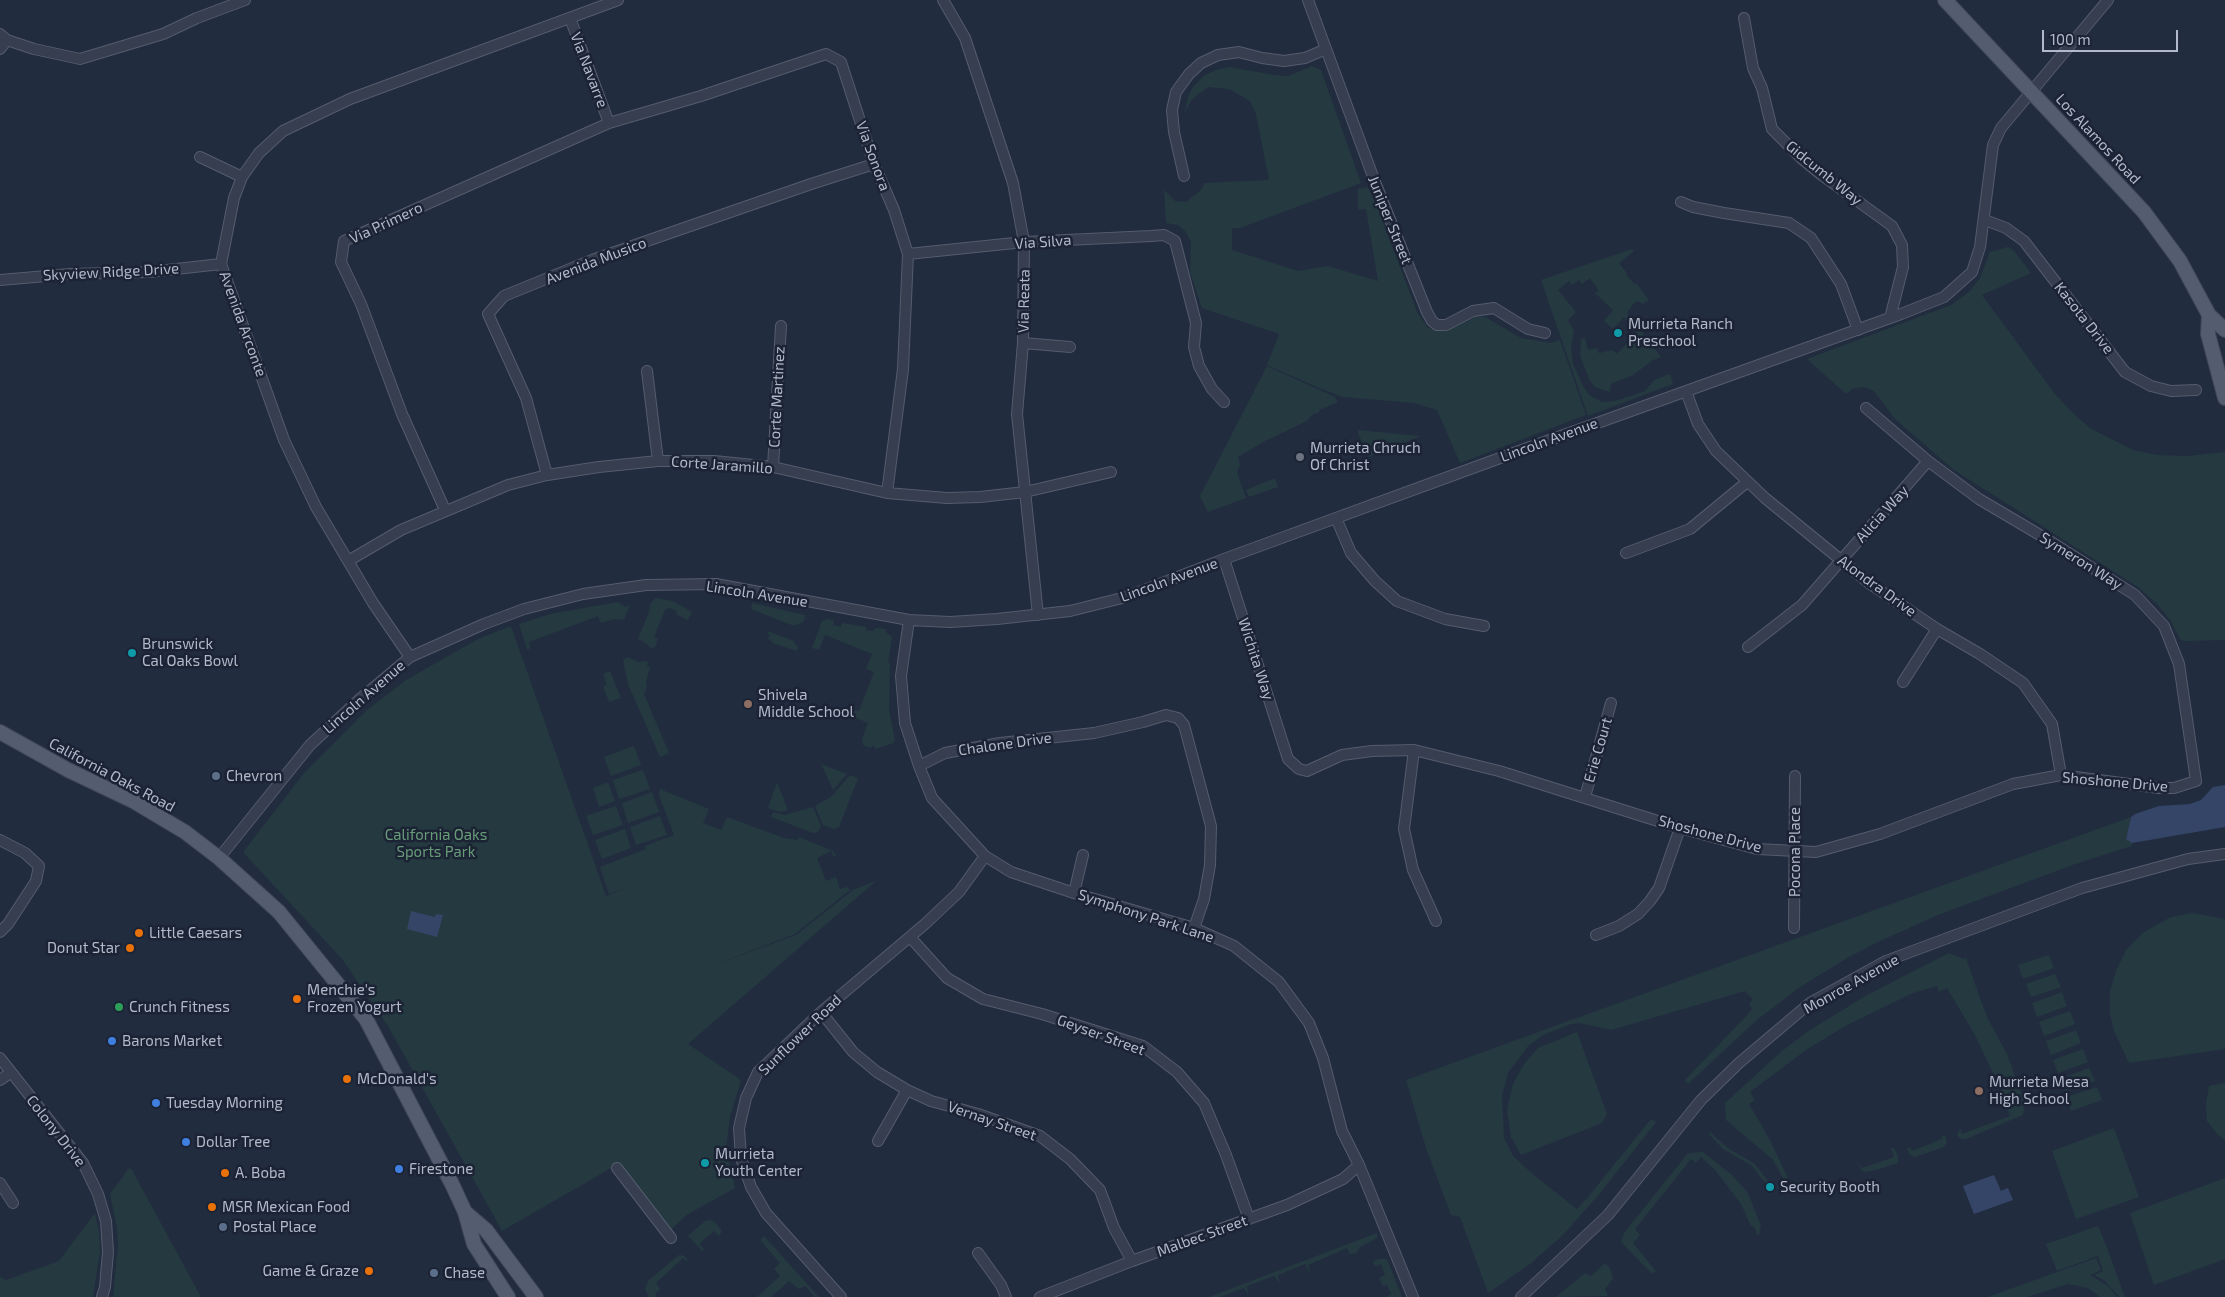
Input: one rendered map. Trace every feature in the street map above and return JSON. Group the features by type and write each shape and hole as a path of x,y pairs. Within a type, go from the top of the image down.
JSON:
{"main road":[{"name":"Los Alamos Road","path":"1945,0 2144,212 2180,261 2209,315 2225,330"},
{"name":"Los Alamos Road","path":"2209,315 2208,334 2225,398"},
{"name":"California Oaks Road","path":"0,732 68,770 133,800 184,832 220,858 279,912 366,1019 465,1212 474,1244 508,1297"},
{"name":"California Oaks Road","path":"465,1212 486,1230 536,1297"}],"street":[{"path":"0,49 3,37 34,49 80,60 163,34 233,2 245,0"},
{"path":"570,18 618,0"},
{"name":"Via Reata","path":"942,0 965,38 1013,183 1024,242 1023,343 1017,414 1038,615"},
{"name":"Juniper Street","path":"1308,0 1375,182 1432,321 1437,325 1446,325 1473,311 1494,308 1528,330 1545,333"},
{"name":"Lincoln Avenue","path":"220,858 310,744 410,657 484,624 524,609 583,594 646,585 716,584 909,620 950,622 1070,611 1126,597 1224,559 1858,330 1944,297 1972,272 1980,247 1985,220 1993,145 2001,128 2108,0"},
{"name":"Via Navarre","path":"570,18 609,123"},
{"name":"Avenida Arconte","path":"410,657 348,561 316,507 284,440 221,264 234,198 242,177 259,152 283,131 350,99 570,18"},
{"name":"Gidcumb Way","path":"1744,18 1753,68 1762,88 1772,130 1823,176 1892,226 1902,245 1903,267 1890,318"},
{"path":"1184,176 1174,132 1172,110 1176,92 1189,74 1202,63 1218,55 1239,52 1262,58 1284,60 1305,58 1326,49"},
{"name":"Via Sonora","path":"609,123 701,96 826,54 842,62 874,164 894,210 908,254 903,369 887,493"},
{"name":"Via Primero","path":"445,510 402,414 361,304 341,262 344,241 609,123"},
{"path":"200,157 242,177"},
{"name":"Avenida Musico","path":"547,475 526,398 488,314 504,296 592,260 810,184 874,164"},
{"path":"1681,202 1693,207 1789,223 1812,238 1841,284 1858,330"},
{"name":"Kasota Drive","path":"1985,220 2006,228 2024,241 2125,372 2151,386 2171,391 2196,390"},
{"name":"Via Silva","path":"908,254 1024,242 1164,236 1175,242 1196,324 1194,347 1200,366 1212,389 1224,402"},
{"name":"Skyview Ridge Drive","path":"0,280 70,274 149,272 221,264"},
{"name":"Corte Martinez","path":"773,467 781,326"},
{"path":"1023,343 1070,347"},
{"path":"648,371 658,461"},
{"name":"Alondra Drive","path":"1686,391 1698,424 1716,451 1747,482 1869,583 1937,629 1980,654 2023,683 2052,724 2061,775"},
{"name":"Symeron Way","path":"1866,408 1928,461 1979,499 2135,595 2164,626 2179,664 2196,781"},
{"name":"Corte Jaramillo","path":"348,561 401,530 508,485 547,475 658,461 714,461 773,467 887,493 948,498 1025,492 1111,472"},
{"name":"Alicia Way","path":"1748,647 1802,605 1928,461"},
{"path":"1626,553 1690,529 1747,482"},
{"path":"1336,518 1350,553 1375,582 1397,601 1445,619 1484,626"},
{"name":"Wichita Way","path":"1224,559 1288,760"},
{"name":"Symphony Park Lane","path":"909,620 901,676 905,723 918,766 932,798 985,856 1011,872 1074,893 1194,928 1234,946 1279,982 1309,1023 1323,1058 1342,1131 1359,1165 1413,1297"},
{"path":"1903,682 1937,629"},
{"name":"Erie Court","path":"1585,797 1611,703"},
{"name":"Chalone Drive","path":"918,766 945,753 1000,743 1094,733 1166,715 1178,718 1184,725 1210,826 1210,865 1204,899 1194,928"},
{"path":"1414,750 1404,829 1413,870 1436,921"},
{"name":"Shoshone Drive","path":"1288,760 1299,769 1307,771 1342,755 1372,751 1414,750 1499,771 1680,828 1757,849 1816,852 1880,834 2013,784 2061,775 2158,788 2174,788 2196,781"},
{"name":"Pocona Place","path":"1794,928 1795,776"},
{"path":"1596,935 1619,926 1638,914 1650,901 1659,888 1680,828"},
{"path":"0,840 25,853 39,866 36,882 8,924 0,932"},
{"name":"Monroe Avenue","path":"1520,1297 1608,1215 1701,1100 1739,1063 1810,1004 1886,961 2082,888 2188,859 2225,854"},
{"path":"1074,893 1084,855"},
{"name":"Sunflower Road","path":"841,1297 766,1212 751,1187 741,1158 740,1128 746,1098 758,1072 821,1012 910,937 959,892 985,856"},
{"name":"Geyser Street","path":"910,937 947,978 983,999 1042,1014 1143,1046 1177,1072 1204,1103 1249,1219"},
{"name":"Vernay Street","path":"821,1012 853,1052 877,1072 907,1090 930,1101 978,1114 1040,1136 1070,1159 1100,1190 1114,1228 1132,1261"},
{"name":"Colony Drive","path":"0,1058 10,1073 62,1134 83,1163 98,1194 106,1221 108,1252 105,1287 102,1297"},
{"path":"0,1080 10,1073"},
{"path":"878,1141 907,1090"},
{"name":"Malbec Street","path":"1040,1297 1132,1261 1287,1205 1343,1178 1359,1165"},
{"path":"617,1168 671,1238"},
{"path":"0,1184 13,1203"},
{"path":"978,1254 1001,1285 1006,1297"}],"green space":[{"path":"1312,66 1321,70 1361,183 1240,228 1232,228 1232,250 1298,271 1328,266 1378,281 1366,209 1358,210 1358,189 1368,187 1418,314 1428,328 1440,331 1453,328 1476,317 1485,317 1521,338 1550,343 1560,340 1586,415 1460,463 1437,410 1414,403 1343,397 1319,388 1267,365 1279,334 1202,308 1190,272 1191,242 1186,232 1178,225 1166,223 1164,190 1175,201 1186,202 1202,189 1204,183 1269,180 1256,114 1250,101 1229,89 1208,87 1192,99 1185,112 1188,97 1193,87 1205,75 1216,70 1229,67 1288,76"},
{"path":"2008,247 2014,251 2031,273 1982,295 2055,394 2074,414 2091,429 2133,450 2157,455 2187,456 2225,452 2225,640 2184,641 2180,639 2171,621 2157,604 2138,587 1954,470 1895,419 1874,391 1864,387 1852,389 1846,394 1807,359 1951,305 1969,292 1980,278 1990,252"},
{"path":"1632,249 1634,251 1619,263 1634,284 1636,283 1649,300 1643,304 1638,301 1633,304 1627,313 1661,357 1653,360 1633,375 1611,384 1610,392 1595,387 1590,381 1580,356 1581,339 1585,338 1588,350 1597,348 1599,353 1612,350 1617,354 1638,331 1624,317 1613,329 1604,321 1613,310 1595,293 1599,291 1590,278 1582,284 1579,280 1572,285 1569,281 1558,290 1576,312 1568,320 1574,331 1571,349 1573,364 1589,395 1602,402 1615,401 1645,391 1654,380 1670,374 1673,384 1588,416 1541,280"},
{"path":"1267,366 1335,397 1338,402 1319,410 1320,412 1312,415 1307,421 1263,442 1238,457 1240,465 1237,472 1246,498 1208,512 1200,496"},
{"path":"1357,430 1421,436 1368,457"},
{"path":"1275,478 1278,487 1249,497 1246,490"},
{"path":"655,598 673,601 692,612 688,620 676,614 677,611 669,608 665,610 654,637 658,639 655,647 650,648 646,643 638,639 649,612 650,604"},
{"path":"618,602 626,607 630,605 624,620 614,619 601,623 598,616 529,642 530,649 527,649 519,624 550,614"},
{"path":"752,603 805,615 805,618 803,622 794,626 751,609"},
{"path":"828,619 834,621 833,625 841,627 842,623 866,627 866,630 874,631 875,628 886,629 886,632 892,637 888,663 890,663 889,709 895,740 893,743 876,749 873,745 870,748 863,745 862,739 868,723 841,712 849,714 850,711 843,706 859,711 874,672 866,669 872,654 825,635 819,650 812,648 822,621"},
{"name":"California Oaks Sports Park","path":"511,626 606,896 632,886 609,894 600,867 646,849 645,846 674,835 659,795 660,789 709,809 703,823 721,830 727,817 784,838 797,840 799,837 833,851 836,855 834,857 831,851 817,858 826,881 836,877 840,889 847,887 850,890 795,934 709,967 796,935 853,890 876,881 688,1044 741,1080 730,1117 726,1150 735,1188 686,1215 665,1236 613,1167 502,1231 388,1026 342,959 243,852 305,772 366,711 406,680 478,639"},
{"path":"768,631 794,641 798,647 797,651 772,643 768,639 770,635 767,633"},
{"path":"627,657 639,662 646,661 648,662 647,666 650,667 644,694 669,753 660,757 628,684 623,660"},
{"path":"610,671 621,698 609,702 603,686 607,685 603,674"},
{"path":"634,746 641,765 611,776 604,757"},
{"path":"821,764 847,774 833,790"},
{"path":"643,770 650,789 619,799 613,780"},
{"path":"850,775 858,778 839,827 834,829 823,825 815,806 831,797"},
{"path":"608,782 615,801 599,807 593,788"},
{"path":"777,782 788,810 780,812 768,808"},
{"path":"652,792 659,812 628,823 622,803"},
{"path":"616,806 623,825 593,835 586,816"},
{"path":"813,807 821,826 818,832 813,833 771,817 773,812 784,815"},
{"path":"660,816 667,835 636,845 630,827"},
{"path":"2131,817 2126,838 2132,843 2132,846 2078,863 1938,915 1849,957 1800,987 1758,1019 1688,1084 1685,1080 1752,1009 1749,1004 1753,999 1745,991 1611,1030 1580,1023 1571,1024 1545,1034 1529,1045 1508,1073 1502,1096 1504,1138 1513,1156 1577,1209 1651,1119 1656,1122 1602,1191 1563,1235 1530,1264 1488,1293 1460,1217 1451,1215 1426,1148 1406,1080"},
{"path":"625,829 631,848 602,859 595,840"},
{"path":"2193,913 2225,919 2225,1049 2129,1063 2114,1031 2110,1014 2110,991 2116,971 2126,950 2144,932 2171,917"},
{"path":"1949,953 1964,959 1966,958 1988,1019 2007,1054 2025,1104 2023,1115 1966,1139 1961,1139 1957,1136 1960,1128 1962,1134 2010,1116 2006,1106 2008,1105 1975,1035 1947,988 1939,992 1937,986 1913,993 1847,1025 1806,1050 1750,1092 1755,1100 1749,1104 1770,1140 1790,1183 1800,1181 1802,1187 1797,1189 1788,1187 1773,1160 1726,1120 1725,1103 1783,1050 1810,1030 1867,995"},
{"path":"2049,955 2054,968 2023,979 2018,965"},
{"path":"2055,974 2061,987 2031,997 2026,984"},
{"path":"2062,992 2067,1006 2037,1017 2032,1003"},
{"path":"2070,1011 2075,1024 2044,1036 2039,1022"},
{"path":"2076,1030 2081,1043 2051,1055 2046,1041"},
{"path":"1577,1032 1607,1114 1602,1123 1521,1155 1511,1137 1507,1109 1513,1084 1524,1064 1538,1048"},
{"path":"2083,1049 2088,1062 2058,1073 2053,1060"},
{"path":"2089,1068 2095,1081 2065,1092 2060,1079"},
{"path":"2225,1083 2225,1140 2218,1135 2207,1121 2206,1104 2209,1086"},
{"path":"2097,1087 2102,1100 2071,1111 2067,1097"},
{"path":"2114,1128 2139,1197 2076,1219 2052,1151"},
{"path":"1710,1132 1728,1148 1755,1164 1771,1185 1768,1186 1751,1165 1723,1149 1709,1134"},
{"path":"1945,1135 1947,1142 1944,1147 1915,1157 1910,1155 1907,1149 1910,1147 1912,1151 1942,1139 1942,1136"},
{"path":"1891,1148 1894,1148 1898,1156 1898,1163 1876,1170 1865,1172 1861,1170 1858,1161 1862,1168 1894,1157"},
{"path":"1703,1152 1732,1175 1748,1193 1761,1226 1759,1234 1757,1235 1741,1204 1716,1171 1701,1157 1696,1163 1691,1159 1635,1229 1640,1235 1633,1243 1656,1271 1652,1274 1621,1242 1624,1233 1688,1153"},
{"path":"129,1168 132,1170 201,1297 113,1297 118,1245 117,1228 110,1194"},
{"path":"2225,1178 2225,1259 2154,1285 2130,1213"},
{"path":"95,1213 100,1251 93,1297 0,1297 0,1277 6,1280 59,1261"},
{"path":"705,1221 715,1222 722,1231 719,1236 714,1231 699,1244 704,1249 702,1251 688,1236"},
{"path":"2098,1226 2125,1297 2119,1297 2104,1280 2094,1275 2103,1271 2098,1256 2057,1271 2046,1244"},
{"path":"1377,1233 1377,1238 1360,1247 1356,1253 1350,1254 1347,1248 1308,1265 1310,1272 1305,1264 1278,1275 1280,1283 1274,1276 1247,1286 1248,1295 1244,1288 1220,1297 1209,1297"},
{"path":"764,1236 819,1297 815,1297 805,1286 799,1289 789,1281 771,1297 757,1297 780,1276 774,1269 780,1263 760,1240"},
{"path":"679,1255 685,1256 689,1263 683,1258 656,1283 660,1289 655,1294 657,1297 649,1297 645,1289 648,1281"},
{"path":"2096,1258 2101,1270 2090,1275 2108,1286 2117,1297 2100,1297 2088,1288 2068,1284 2027,1297 1988,1297"},
{"path":"1378,1259 1387,1259 1402,1297 1386,1297 1391,1294 1387,1285 1383,1286 1379,1278 1385,1275 1381,1264 1375,1266 1373,1262"},
{"path":"1605,1263 1610,1268 1613,1279 1605,1289 1608,1296 1556,1297 1585,1273 1591,1276"}],"water":[{"path":"2225,785 2225,827 2132,843 2126,839 2131,817 2135,814 2159,806 2190,804 2201,800 2213,787"},
{"path":"411,911 435,917 436,914 443,915 437,937 407,929"},
{"path":"1994,1175 2001,1191 2008,1188 2013,1200 1974,1214 1963,1186"}],"place":[{"name":"Murrieta Ranch Preschool","path":"1618,333"},
{"name":"Murrieta Chruch Of Christ","path":"1300,457"},
{"name":"Brunswick Cal Oaks Bowl","path":"132,653"},
{"name":"Shivela Middle School","path":"748,704"},
{"name":"Chevron","path":"216,776"},
{"name":"Little Caesars","path":"139,933"},
{"name":"Donut Star","path":"130,948"},
{"name":"Menchie's Frozen Yogurt","path":"297,999"},
{"name":"Crunch Fitness","path":"119,1007"},
{"name":"Barons Market","path":"112,1041"},
{"name":"McDonald's","path":"347,1079"},
{"name":"Murrieta Mesa High School","path":"1979,1091"},
{"name":"Tuesday Morning","path":"156,1103"},
{"name":"Dollar Tree","path":"186,1142"},
{"name":"Murrieta Youth Center","path":"705,1163"},
{"name":"Firestone","path":"399,1169"},
{"name":"A. Boba","path":"225,1173"},
{"name":"Security Booth","path":"1770,1187"},
{"name":"MSR Mexican Food","path":"212,1207"},
{"name":"Postal Place","path":"223,1227"},
{"name":"Game & Graze","path":"369,1271"},
{"name":"Chase","path":"434,1273"}]}
